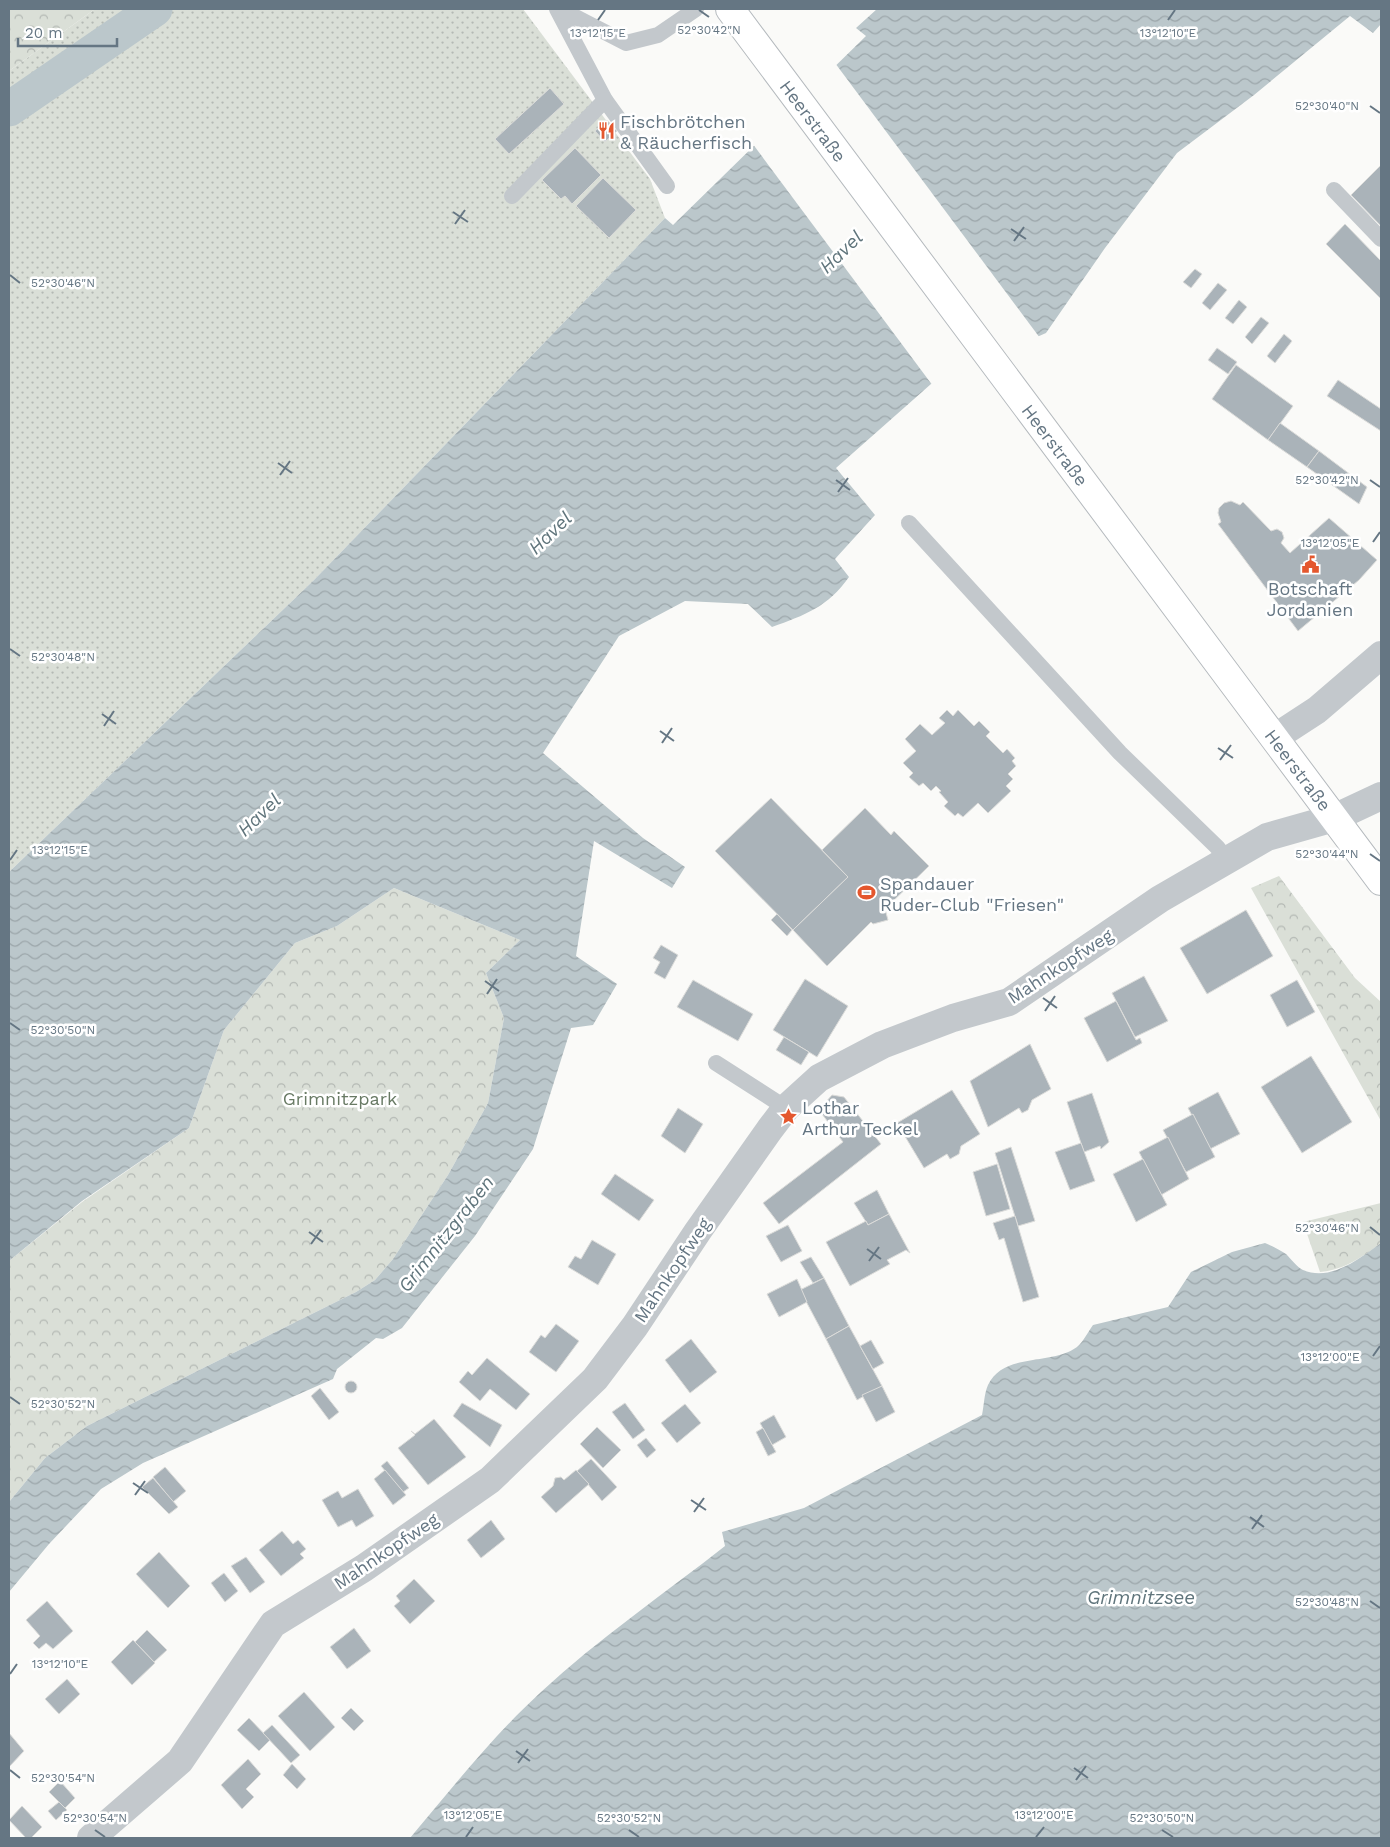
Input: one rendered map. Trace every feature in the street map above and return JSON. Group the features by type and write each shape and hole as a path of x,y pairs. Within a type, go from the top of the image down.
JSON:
{"main road":[{"name":"Heerstraße","path":"730,9 1381,881"}],"street":[{"path":"1274,738 1317,710 1381,655"},
{"name":"Mahnkopfweg","path":"91,1838 180,1761 273,1624 364,1568 490,1480 595,1378 634,1326 698,1231 786,1108 819,1078 882,1044 952,1018 1009,1002 1160,899 1267,837 1334,818 1381,796"}],"lane":[{"path":"559,9 626,43 658,35 696,9"},
{"path":"559,9 605,100 666,186"},
{"path":"512,196 605,100"},
{"path":"1334,190 1381,239"},
{"path":"909,523 1120,753 1217,848 1226,860"},
{"path":"716,1063 786,1108"}],"green space":[{"path":"9,9 95,9 9,71"},
{"path":"95,9 523,9 650,179 665,218 314,580 9,872 9,71"},
{"path":"1279,876 1355,978 1381,1002 1381,1121 1251,888"},
{"name":"Grimnitzpark","path":"394,888 520,940 486,973 504,1018 488,1103 448,1175 393,1259 375,1280 356,1292 87,1426 45,1458 9,1502 9,1261 82,1202 189,1128 224,1030 295,943 337,926"},
{"path":"1381,1203 1381,1243 1345,1266 1320,1272 1303,1222"}],"water":[{"path":"877,9 1381,9 1381,24 1373,33 1350,16 1254,95 1177,153 1105,248 1046,333 931,384 836,468 875,515 835,559 849,577 833,596 815,609 772,627 748,604 685,601 619,636 543,753 643,838 685,867 672,888 594,841 576,956 617,984 593,1025 571,1028 533,1149 475,1236 402,1328 383,1339 376,1338 337,1369 333,1379 143,1463 101,1489 49,1544 9,1592 9,1502 45,1458 87,1426 356,1292 375,1280 393,1259 448,1175 488,1103 504,1018 486,973 520,940 394,888 337,926 295,943 224,1030 189,1128 82,1201 9,1261 9,872 314,580 665,218 673,225 866,36 856,28"},
{"name":"Grimnitzsee","path":"1265,1243 1286,1254 1303,1270 1324,1273 1345,1267 1381,1243 1381,1838 410,1838 473,1763 523,1709 585,1654 725,1546 722,1532 804,1508 982,1415 988,1385 995,1375 1005,1368 1016,1363 1066,1353 1079,1345 1093,1325 1168,1307 1191,1272 1232,1252"}],"pier":[{"path":"835,63 1040,338 933,386 752,143"}],"building":[{"path":"550,88 564,104 509,154 495,139"},
{"name":"Fischbrötchen & Räucherfisch","path":"607,120 617,131 605,142 595,131"},
{"path":"575,148 601,175 572,204 565,196 561,199 542,180"},
{"path":"1381,165 1381,226 1351,195"},
{"path":"603,178 636,210 609,238 576,206"},
{"path":"1345,224 1381,261 1381,299 1326,244"},
{"path":"1195,269 1202,274 1191,288 1183,282"},
{"path":"1218,283 1227,290 1210,310 1202,303"},
{"path":"1239,300 1247,307 1233,324 1225,318"},
{"path":"1261,317 1269,323 1252,344 1245,337"},
{"path":"1284,334 1292,341 1275,363 1267,356"},
{"path":"1217,348 1237,362 1228,374 1208,360"},
{"path":"1236,365 1293,406 1268,440 1212,399"},
{"path":"1338,380 1381,409 1381,431 1327,396"},
{"path":"1280,423 1319,451 1307,467 1268,440"},
{"path":"1319,451 1367,487 1359,504 1307,467"},
{"name":"Botschaft Jordanien","path":"1231,501 1240,505 1243,502 1271,531 1277,529 1282,532 1284,538 1281,543 1290,553 1329,518 1377,560 1359,580 1298,631 1218,524 1221,522 1218,513 1219,508 1224,503"},
{"path":"947,710 953,716 958,710 974,726 979,721 990,732 986,736 1003,753 1007,749 1015,758 1012,761 1016,766 1008,774 1013,779 1006,786 1011,791 988,813 978,803 963,817 958,813 955,816 944,806 948,802 939,792 941,791 936,786 931,791 923,783 919,786 909,777 913,773 903,763 916,751 905,739 920,724 932,735 945,723 939,718"},
{"path":"771,798 848,877 793,930 715,851"},
{"name":"Spandauer Ruder-Club \"Friesen\"","path":"865,808 891,835 894,831 929,866 885,909 888,920 873,924 871,922 827,966 793,930 848,877 822,850"},
{"path":"1246,910 1273,956 1207,994 1180,948"},
{"path":"777,914 792,930 787,936 771,920"},
{"path":"661,945 678,955 665,979 654,973 660,962 653,958"},
{"path":"1144,976 1168,1021 1135,1037 1112,993"},
{"path":"805,979 848,1006 817,1057 773,1030"},
{"path":"693,980 753,1014 738,1041 677,1007"},
{"path":"1297,980 1315,1012 1287,1027 1270,995"},
{"path":"1116,1001 1136,1040 1140,1038 1142,1043 1107,1062 1084,1018"},
{"path":"784,1037 809,1052 801,1065 776,1050"},
{"path":"1030,1044 1051,1089 1032,1100 1028,1110 1022,1113 1019,1108 988,1127 970,1081"},
{"path":"1311,1056 1352,1122 1302,1153 1261,1087"},
{"path":"952,1090 980,1134 961,1146 959,1154 950,1159 947,1154 924,1168 897,1123"},
{"path":"1218,1092 1240,1134 1210,1149 1188,1108"},
{"path":"1092,1093 1109,1142 1101,1149 1100,1146 1084,1152 1067,1102"},
{"path":"832,1095 844,1097 881,1144 779,1224 763,1203 843,1142 819,1110"},
{"path":"678,1108 703,1124 685,1153 661,1136"},
{"path":"1193,1114 1215,1157 1186,1172 1163,1130"},
{"path":"1168,1137 1189,1179 1161,1195 1139,1152"},
{"path":"1081,1143 1095,1181 1070,1190 1055,1152"},
{"path":"1011,1147 1035,1221 1018,1226 995,1153"},
{"path":"1143,1159 1167,1205 1136,1222 1113,1174"},
{"path":"997,1164 1010,1209 986,1216 973,1172"},
{"path":"615,1174 654,1200 639,1221 601,1194"},
{"path":"877,1190 889,1214 868,1225 854,1203"},
{"path":"889,1214 910,1253 906,1250 887,1260 890,1264 850,1286 826,1242 866,1221 868,1225"},
{"path":"1015,1216 1039,1297 1023,1302 1004,1238 999,1240 993,1223"},
{"path":"788,1225 802,1251 781,1262 766,1236"},
{"path":"592,1240 616,1254 598,1285 568,1267 575,1256 581,1259"},
{"path":"811,1257 824,1278 813,1283 800,1262"},
{"path":"824,1278 849,1326 826,1339 800,1290"},
{"path":"797,1279 807,1302 779,1317 767,1294"},
{"path":"556,1324 579,1341 556,1372 529,1352 541,1335 545,1338"},
{"path":"849,1326 882,1386 857,1400 826,1339"},
{"path":"691,1339 717,1372 690,1393 665,1360"},
{"path":"871,1340 884,1363 873,1369 860,1346"},
{"path":"487,1358 530,1394 516,1410 490,1389 480,1401 459,1382 468,1371 472,1375"},
{"path":"349,1381 353,1381 357,1387 353,1393 349,1393 345,1389 345,1385"},
{"path":"882,1386 895,1412 876,1422 862,1395"},
{"path":"320,1388 339,1412 329,1420 311,1396"},
{"path":"462,1403 502,1425 490,1447 453,1416"},
{"path":"625,1403 645,1430 633,1439 612,1412"},
{"path":"685,1404 701,1423 677,1443 661,1423"},
{"path":"774,1415 786,1437 772,1445 760,1423"},
{"path":"434,1419 466,1457 428,1485 398,1448 415,1435 411,1431 415,1434"},
{"path":"597,1427 621,1450 603,1468 580,1444"},
{"path":"763,1428 776,1452 768,1456 756,1432"},
{"path":"646,1438 656,1450 647,1458 637,1445"},
{"path":"591,1459 617,1487 602,1501 577,1471"},
{"path":"387,1461 409,1488 403,1492 381,1466"},
{"path":"165,1467 186,1491 173,1502 153,1477"},
{"path":"385,1470 406,1495 393,1505 374,1479"},
{"path":"576,1470 589,1484 556,1513 541,1497 553,1486 555,1478 561,1477 564,1480"},
{"path":"153,1478 178,1507 169,1514 142,1487"},
{"path":"358,1489 374,1516 356,1527 352,1520 338,1527 322,1500 338,1491 342,1498"},
{"path":"491,1520 505,1539 481,1558 467,1540"},
{"path":"282,1531 293,1544 298,1540 306,1549 300,1554 304,1558 281,1576 259,1550"},
{"path":"159,1552 190,1586 168,1608 136,1574"},
{"path":"246,1557 265,1582 250,1593 231,1566"},
{"path":"224,1573 238,1591 225,1602 211,1583"},
{"path":"414,1579 435,1601 410,1624 394,1606 400,1601 396,1596"},
{"path":"47,1601 73,1631 53,1649 46,1643 39,1649 33,1643 40,1636 26,1620"},
{"path":"354,1628 371,1651 347,1669 330,1647"},
{"path":"147,1630 167,1650 154,1662 135,1642"},
{"path":"133,1640 155,1663 132,1685 111,1662"},
{"path":"67,1679 80,1694 59,1714 45,1699"},
{"path":"304,1692 335,1727 310,1751 278,1716"},
{"path":"351,1708 364,1721 354,1731 341,1718"},
{"path":"249,1718 270,1740 259,1751 237,1730"},
{"path":"272,1725 300,1755 291,1763 263,1733"},
{"path":"9,1733 24,1751 9,1767"},
{"path":"248,1759 261,1774 246,1789 254,1797 242,1809 221,1785"},
{"path":"292,1764 306,1779 297,1789 283,1775"},
{"path":"60,1781 75,1798 65,1808 49,1792"},
{"path":"59,1802 67,1810 56,1820 48,1811"},
{"path":"22,1806 42,1827 31,1838 26,1838 9,1820"}],"waterway":[{"path":"9,109 155,9"}],"place":[{"name":"Fischbrötchen & Räucherfisch","path":"606,131"},
{"name":"Botschaft Jordanien","path":"1310,565"},
{"name":"Spandauer Ruder-Club \"Friesen\"","path":"866,893"},
{"name":"Lothar Arthur Teckel","path":"788,1117"}],"water label":[{"name":"Havel","path":"841,252"},
{"name":"Havel","path":"550,533"},
{"name":"Havel","path":"259,815"},
{"name":"Grimnitzgraben","path":"446,1234"}]}
